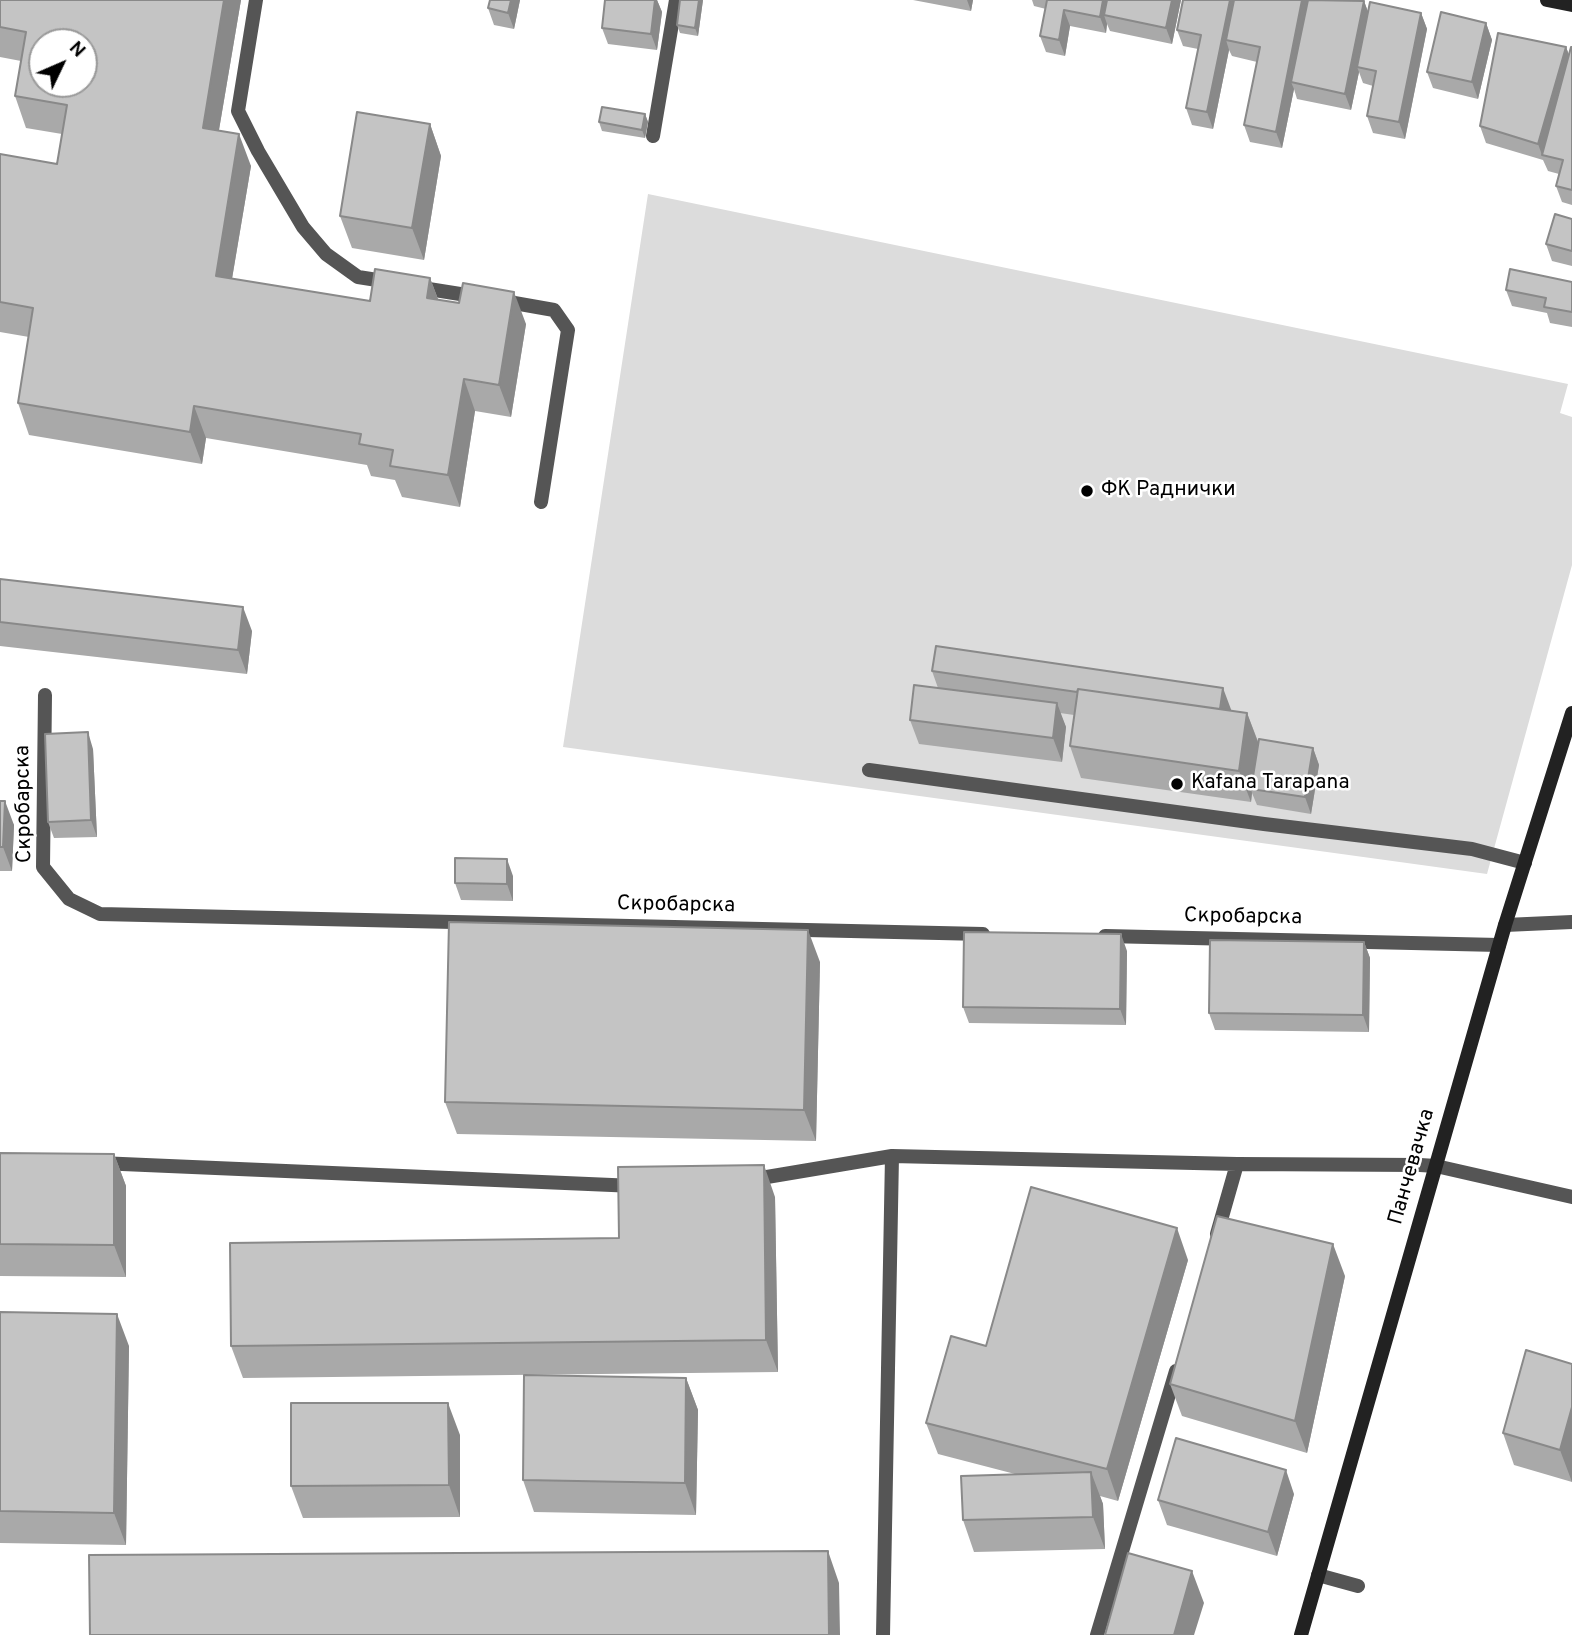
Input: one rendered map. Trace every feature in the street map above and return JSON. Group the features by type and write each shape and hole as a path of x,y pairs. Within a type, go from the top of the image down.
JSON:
{"street":[{"path":"256,0 239,111 258,152 303,227 326,254 358,277 554,310 562,318 568,330 541,502"},
{"path":"653,136 676,0"},
{"path":"1547,0 1572,5"},
{"name":"Скробарска","path":"45,695 43,867 69,899 100,914 1001,934"},
{"name":"Панчевачка","path":"1301,1635 1499,945 1567,746 1572,713"},
{"path":"869,770 1264,824 1472,849 1525,863"},
{"path":"1505,925 1572,922"},
{"name":"Скробарска","path":"1097,936 1499,945"},
{"path":"740,1181 892,1156 1436,1166 1572,1197"},
{"path":"883,1635 892,1156"},
{"path":"84,1163 643,1186"},
{"path":"1213,1245 1237,1164"},
{"path":"1097,1635 1182,1352"},
{"path":"1318,1575 1358,1586"}],"shaded area":[{"name":"ФК Раднички","path":"648,194 1568,384 1560,413 1572,417 1572,565 1487,874 563,747"}],"building":[{"path":"0,0 224,0 203,128 239,134 216,276 370,301 375,269 430,278 427,298 459,303 463,283 514,292 499,385 464,379 448,475 390,466 393,450 359,444 361,434 194,406 190,432 18,403 33,308 0,302 0,154 57,164 67,105 15,96 26,32 0,27"},
{"path":"490,0 511,0 508,13 488,8"},
{"path":"605,0 655,0 651,34 602,28"},
{"path":"680,0 699,0 695,28 677,25"},
{"path":"1047,0 1103,0 1100,17 1064,10 1059,40 1040,36"},
{"path":"1107,0 1172,0 1166,28 1104,15"},
{"path":"1183,0 1230,0 1207,112 1186,108 1201,35 1177,30"},
{"path":"1234,0 1302,0 1276,132 1244,125 1260,47 1226,40"},
{"path":"1308,0 1364,1 1345,94 1291,82"},
{"path":"1370,2 1421,13 1399,122 1367,116 1376,71 1357,67"},
{"path":"1441,12 1486,23 1472,82 1427,72"},
{"path":"1498,33 1566,47 1538,144 1480,126"},
{"path":"1571,47 1572,190 1556,186 1563,160 1542,155"},
{"path":"602,107 645,114 642,130 599,122"},
{"path":"357,112 430,124 412,228 340,216"},
{"path":"1555,214 1572,219 1572,251 1546,244"},
{"path":"1510,269 1572,282 1572,312 1544,307 1546,298 1506,290"},
{"path":"0,579 243,607 238,650 0,622"},
{"path":"936,646 1223,688 1220,709 932,671"},
{"path":"914,685 1057,703 1053,738 910,720"},
{"path":"1078,689 1247,713 1239,771 1070,746"},
{"path":"88,732 91,820 48,822 45,734"},
{"path":"1259,739 1313,748 1305,797 1251,789"},
{"path":"0,801 5,801 3,847 0,847"},
{"path":"455,858 507,859 507,884 455,883"},
{"path":"449,922 808,930 804,1110 445,1102"},
{"path":"964,932 1121,934 1120,1009 963,1007"},
{"path":"1210,940 1364,942 1363,1015 1209,1013"},
{"path":"0,1153 114,1154 114,1245 0,1244"},
{"path":"764,1165 766,1340 231,1346 230,1243 619,1238 618,1167"},
{"path":"1031,1187 1177,1228 1107,1469 926,1423 951,1336 986,1346"},
{"path":"1217,1216 1333,1244 1295,1421 1170,1384"},
{"path":"0,1312 117,1314 114,1513 0,1511"},
{"path":"1526,1350 1572,1364 1572,1407 1560,1450 1503,1433"},
{"path":"524,1375 686,1378 685,1483 523,1480"},
{"path":"291,1403 448,1403 449,1485 291,1486"},
{"path":"1176,1438 1286,1470 1268,1532 1158,1500"},
{"path":"1091,1472 1093,1517 963,1520 961,1476"},
{"path":"828,1551 829,1635 90,1635 89,1555"},
{"path":"1128,1553 1192,1571 1174,1635 1105,1635"}],"place":[{"name":"ФК Раднички","path":"1087,491"},
{"name":"Kafana Tarapana","path":"1177,784"}]}
